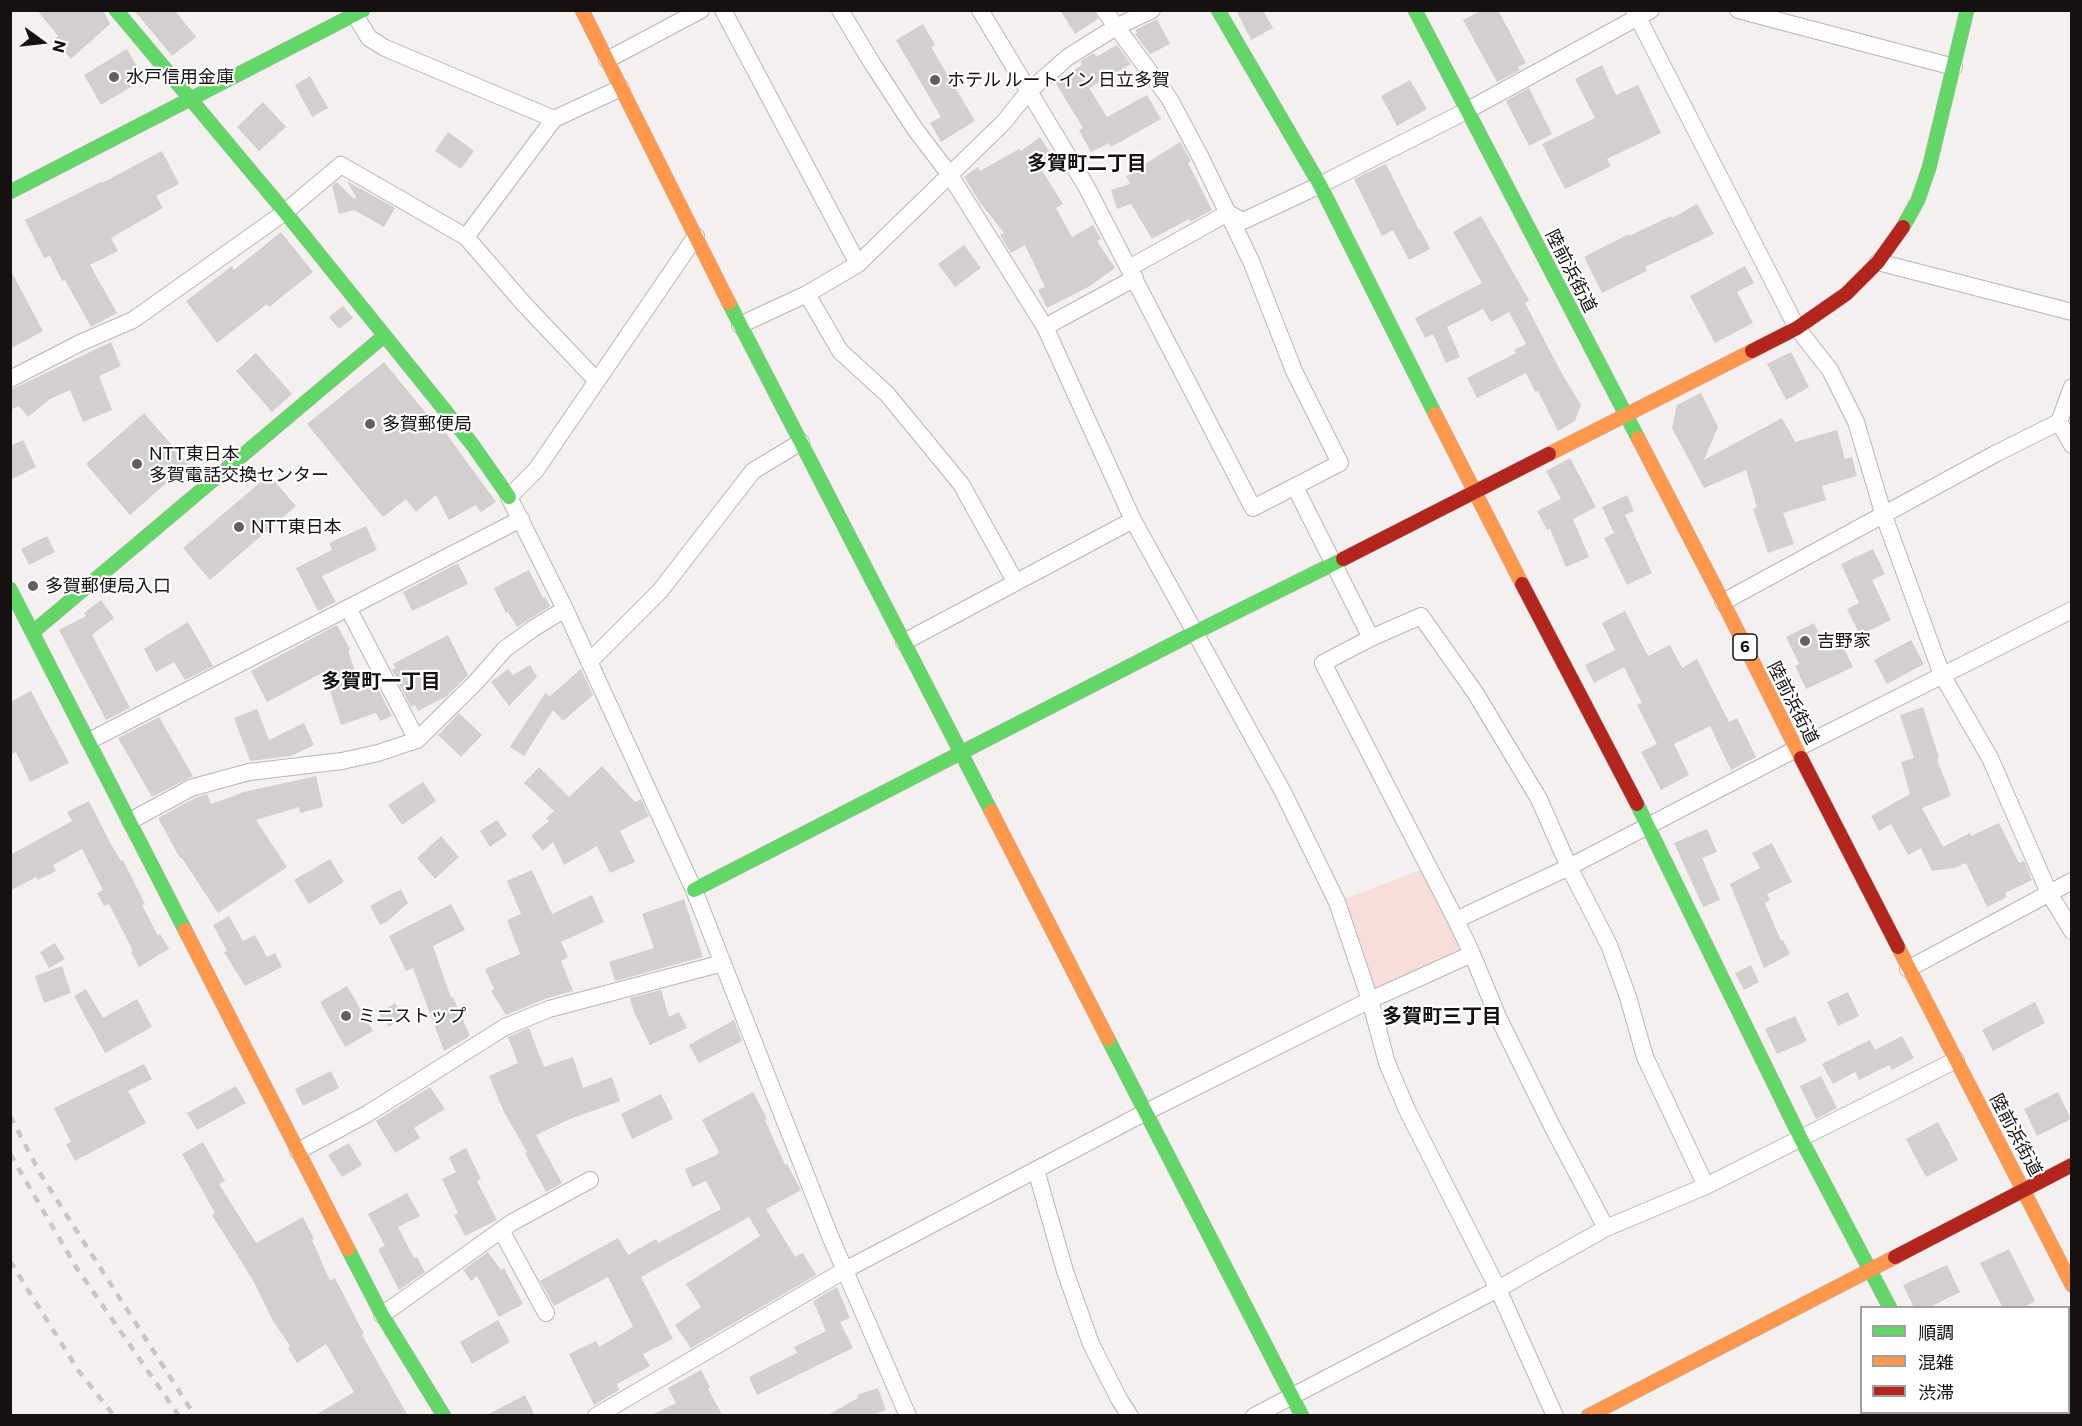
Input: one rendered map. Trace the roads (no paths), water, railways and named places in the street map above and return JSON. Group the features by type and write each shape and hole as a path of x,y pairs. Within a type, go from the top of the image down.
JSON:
{"main road":[{"path":"116,10 285,212 472,444 510,497"},
{"path":"582,10 740,325 1302,1416"},
{"path":"1218,10 1320,185 1475,493 1648,825 1801,1139 1889,1306"},
{"name":"陸前浜街道","path":"1415,10 1723,602 1908,969 2072,1285"},
{"path":"694,890 1194,633 1475,493 1624,414 1797,328 1846,294 1878,262 1901,230 1918,200 1929,168 1966,10"},
{"path":"10,192 359,13"},
{"path":"33,632 384,336"},
{"path":"10,589 382,1314 444,1416"},
{"path":"1588,1416 2072,1165"}],"street":[{"path":"607,60 701,10"},
{"path":"723,10 858,264"},
{"path":"840,10 915,129 950,175 1045,327 1133,520 1283,792 1337,902 1370,1000 1387,1063 1408,1112 1498,1289 1556,1416"},
{"path":"980,10 1086,186 1252,508 1340,463 1294,371 1251,261 1169,98 1104,10"},
{"path":"740,325 807,294 858,264 1004,122 1028,92 1068,57 1116,27 1152,10"},
{"path":"1738,10 1954,67"},
{"path":"1228,213 1243,221 1320,185 1468,110 1641,12 1797,328 1830,370 1856,422 1884,516 1942,675 1990,758 2049,893 2072,931"},
{"path":"359,13 369,38 385,48 554,119"},
{"path":"466,237 554,119 621,88"},
{"path":"10,379 80,343 133,320 285,212 341,165 466,237 524,304 597,381"},
{"path":"1045,327 1228,213"},
{"path":"696,236 536,470 510,497 565,609 694,890 845,1270 908,1416"},
{"path":"1878,262 2072,312"},
{"path":"807,294 840,351 887,394 962,484 1015,581"},
{"path":"1723,602 1995,454 2059,422 2072,387"},
{"path":"2059,422 2070,441"},
{"path":"589,662 660,591 753,471 801,442"},
{"path":"1295,487 1371,638"},
{"path":"89,741 521,519"},
{"path":"904,642 1133,520"},
{"path":"348,608 417,740"},
{"path":"130,821 205,784 249,772 342,761 378,753 417,740 475,683 505,649 565,609"},
{"path":"1456,920 1569,867 2072,610"},
{"path":"1606,1228 1551,1126 1497,1017 1456,920 1323,663 1421,616 1476,694 1539,799 1569,867 1609,945 1628,996 1645,1057 1706,1186"},
{"path":"1908,969 2072,881"},
{"path":"596,1416 845,1270 1146,1112 1370,1000 1472,954"},
{"path":"298,1151 367,1114 505,1027 549,1009 723,963"},
{"path":"1254,1416 1498,1289 1606,1228 1706,1186 1956,1060"},
{"path":"1036,1170 1065,1271 1091,1344 1119,1400 1130,1416"},
{"path":"382,1314 501,1230 590,1180"},
{"path":"501,1230 546,1313"}],"railway":[{"path":"10,1116 41,1175 195,1416"},
{"path":"10,1154 76,1267 179,1416"},
{"path":"10,1261 78,1370 114,1416"}],"place":[{"name":"水戸信用金庫","path":"114,77"},
{"name":"ホテル ルートイン 日立多賀","path":"935,80"},
{"name":"多賀郵便局","path":"370,424"},
{"name":"NTT東日本 多賀電話交換センター","path":"137,464"},
{"name":"NTT東日本","path":"239,527"},
{"name":"多賀郵便局入口","path":"33,586"},
{"name":"吉野家","path":"1805,641"},
{"name":"ミニストップ","path":"346,1016"}],"district":[{"name":"多賀町二丁目","path":"1087,163"},
{"name":"多賀町一丁目","path":"381,681"},
{"name":"多賀町三丁目","path":"1442,1016"}]}
